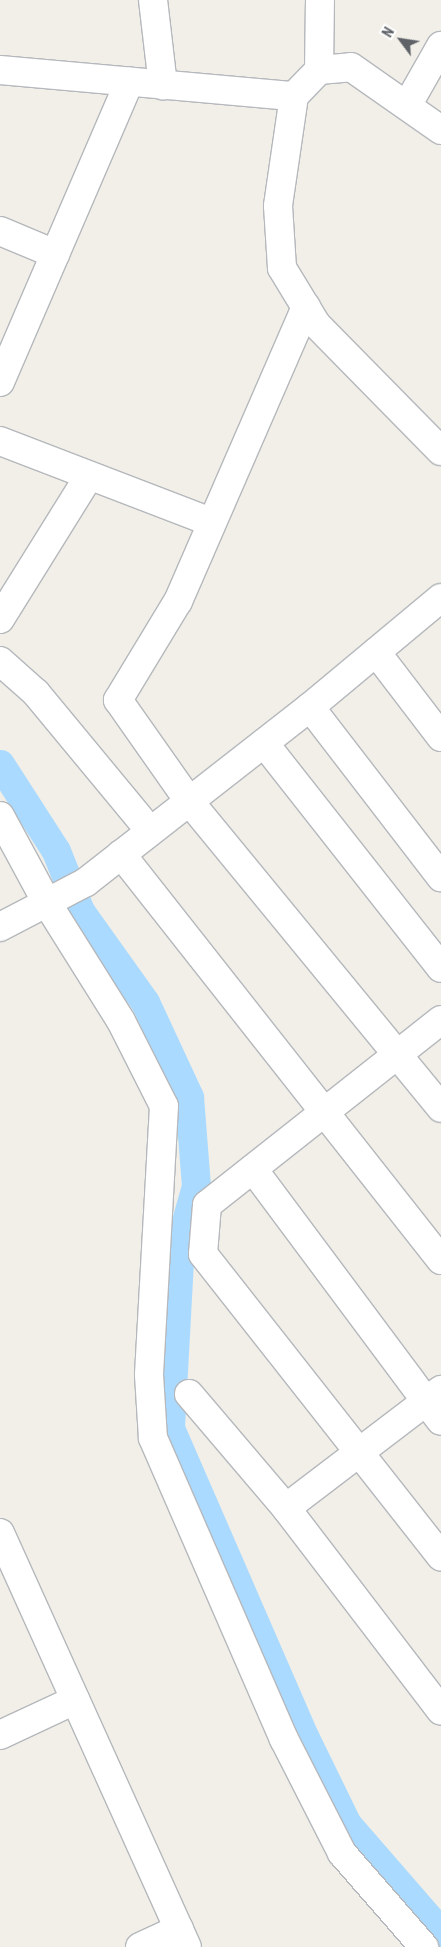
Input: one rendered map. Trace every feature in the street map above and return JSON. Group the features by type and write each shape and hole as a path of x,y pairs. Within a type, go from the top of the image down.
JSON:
{"street":[{"path":"153,0 163,85"},
{"path":"319,70 320,0"},
{"path":"408,104 441,46"},
{"path":"441,130 408,104 351,67 319,70 294,96 278,206 282,268 316,324 441,451"},
{"path":"3,77 129,82 294,96"},
{"path":"0,382 129,82"},
{"path":"0,232 55,254"},
{"path":"306,308 178,601 118,700 189,802 441,1108"},
{"path":"0,440 211,522"},
{"path":"0,619 89,476"},
{"path":"0,927 86,882 310,707 441,598"},
{"path":"376,652 441,737"},
{"path":"0,661 36,694 150,831"},
{"path":"310,707 441,877"},
{"path":"264,743 441,968"},
{"path":"0,816 121,1021 164,1106 149,1375 153,1438 284,1739 342,1853 424,1947"},
{"path":"121,854 323,1113 441,1260"},
{"path":"441,1020 207,1205 203,1254 441,1556"},
{"path":"253,1169 436,1404 360,1451 286,1508"},
{"path":"189,1394 286,1508 441,1711"},
{"path":"0,1533 183,1938 140,1947"},
{"path":"0,1735 75,1700"}],"waterway":[{"path":"0,764 56,851 80,911 145,1002 189,1097 196,1186 180,1242 170,1428 305,1738 347,1824 441,1932"}]}
